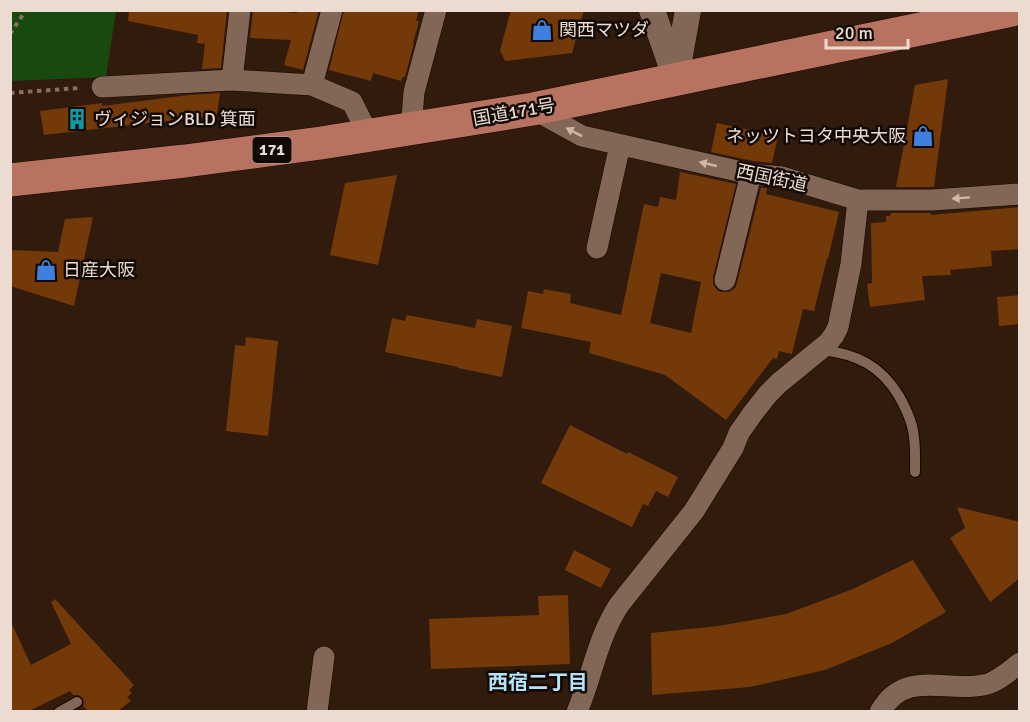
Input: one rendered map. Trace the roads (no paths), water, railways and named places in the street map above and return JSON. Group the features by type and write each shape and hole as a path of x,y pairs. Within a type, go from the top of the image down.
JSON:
{"highway":[{"name":"国道171号","path":"10,180 184,161 411,130 532,109 1012,10"}],"street":[{"path":"232,80 240,10"},
{"path":"312,85 332,10"},
{"path":"411,130 414,92 436,10"},
{"path":"652,10 676,79"},
{"path":"676,79 688,10"},
{"path":"102,87 232,80 312,85 352,102 369,136"},
{"name":"西国街道","path":"532,109 582,136 751,174 782,177 858,200 932,200 1020,194"},
{"path":"597,248 620,145"},
{"path":"725,280 751,174"},
{"path":"577,711 604,631 619,604 694,511 733,448 739,433 768,393 828,343 838,327 851,264 858,200"},
{"path":"317,711 324,657"},
{"path":"880,711 891,697 903,689 926,684 976,687 999,678 1020,663"}],"lane":[{"path":"819,350 861,359 885,376 902,402 912,426 915,472"},
{"path":"59,711 76,702"}],"place":[{"name":"関西マツダ","path":"542,30"},
{"name":"ヴィジョンBLD 箕面","path":"77,119"},
{"name":"ネッツトヨタ中央大阪","path":"923,136"},
{"name":"日産大阪","path":"46,270"}],"district":[{"name":"西宿二丁目","path":"538,682"}]}
